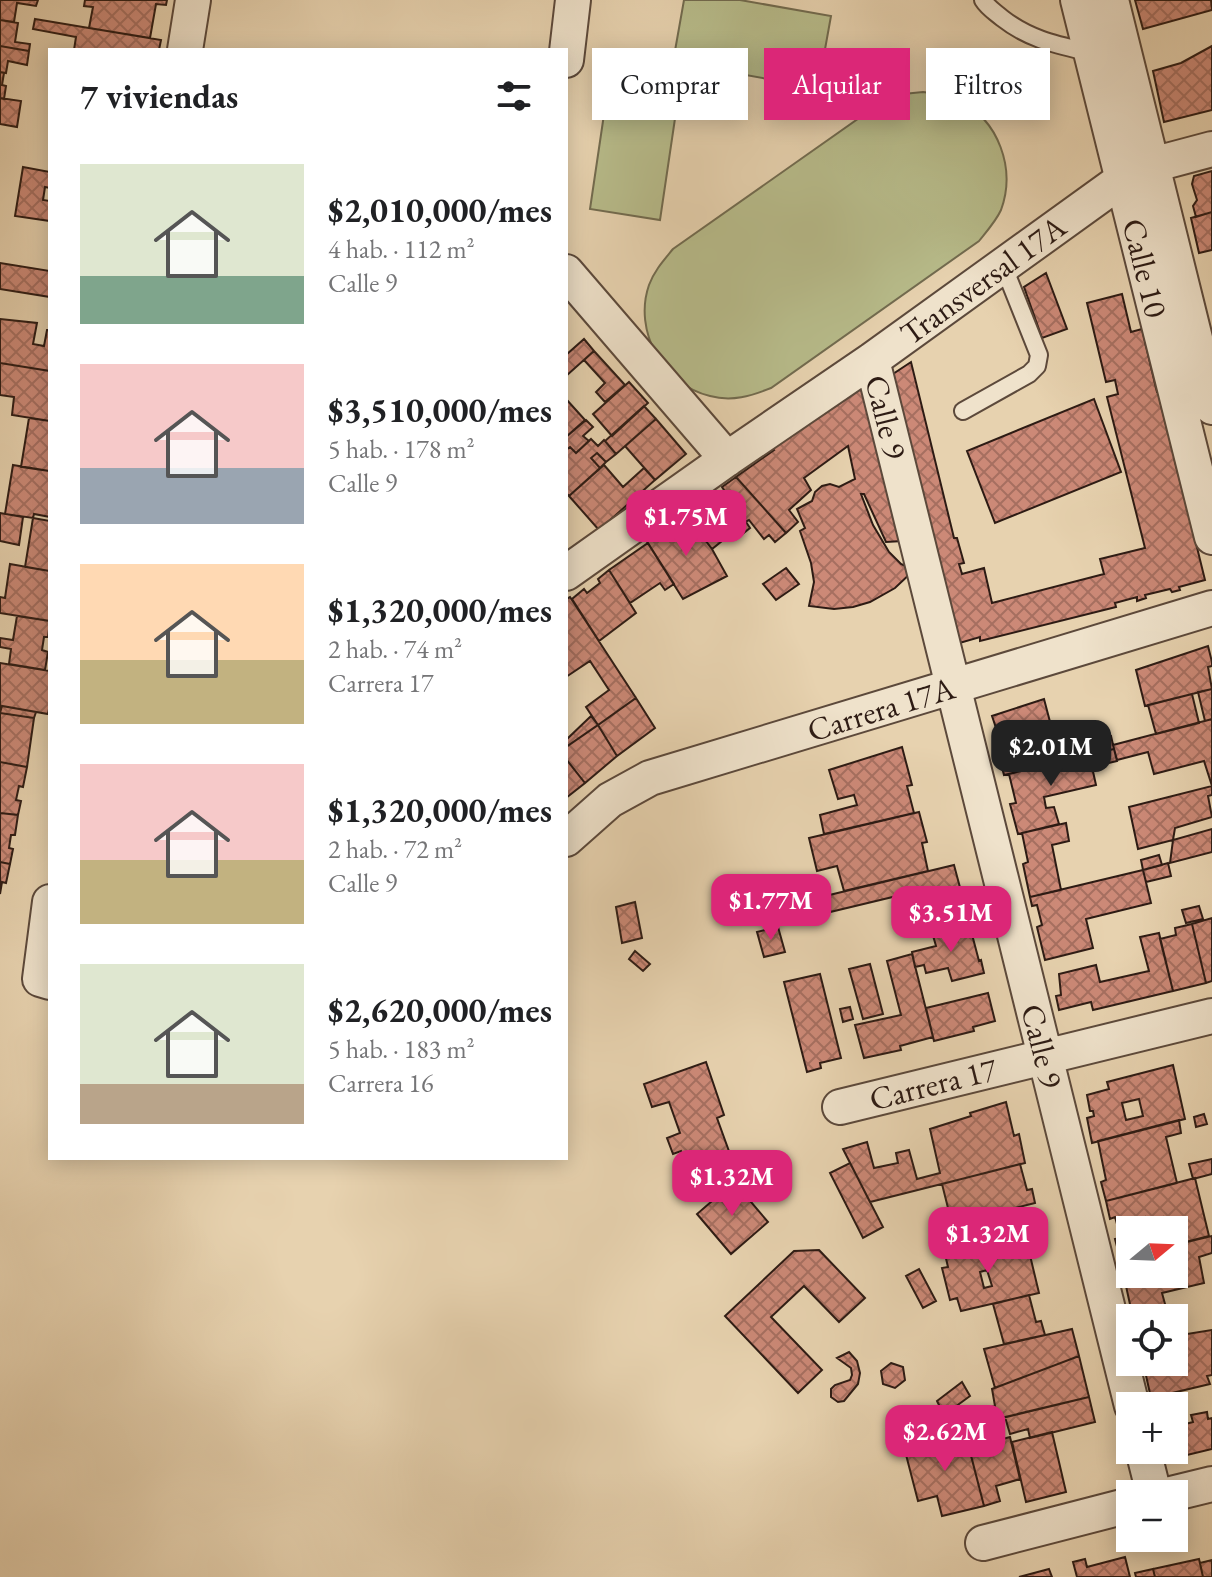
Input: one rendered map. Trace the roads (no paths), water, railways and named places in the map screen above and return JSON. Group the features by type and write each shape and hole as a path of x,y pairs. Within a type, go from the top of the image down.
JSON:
{"street":[{"path":"185,48 193,0"},
{"path":"567,48 573,0"},
{"name":"Calle 10","path":"1078,0 1092,53 1138,172 1212,407"},
{"name":"Calle 10","path":"1111,0 1138,172 1212,537"},
{"path":"1138,172 1212,149"},
{"name":"Transversal 17A","path":"568,569 1138,172"},
{"path":"568,274 727,459"},
{"name":"Calle 9","path":"872,360 1129,1392"},
{"name":"Carrera 17A","path":"568,837 610,800 650,778 1212,608"},
{"path":"45,981 48,934"},
{"name":"Carrera 17","path":"840,1107 1212,1016"},
{"path":"1188,1490 1212,1484"},
{"path":"983,1543 1116,1509"}],"lane":[{"path":"983,0 1018,30 1044,42 1092,53"},
{"path":"963,411 1029,374 1037,366 1039,355 1003,265"}]}
